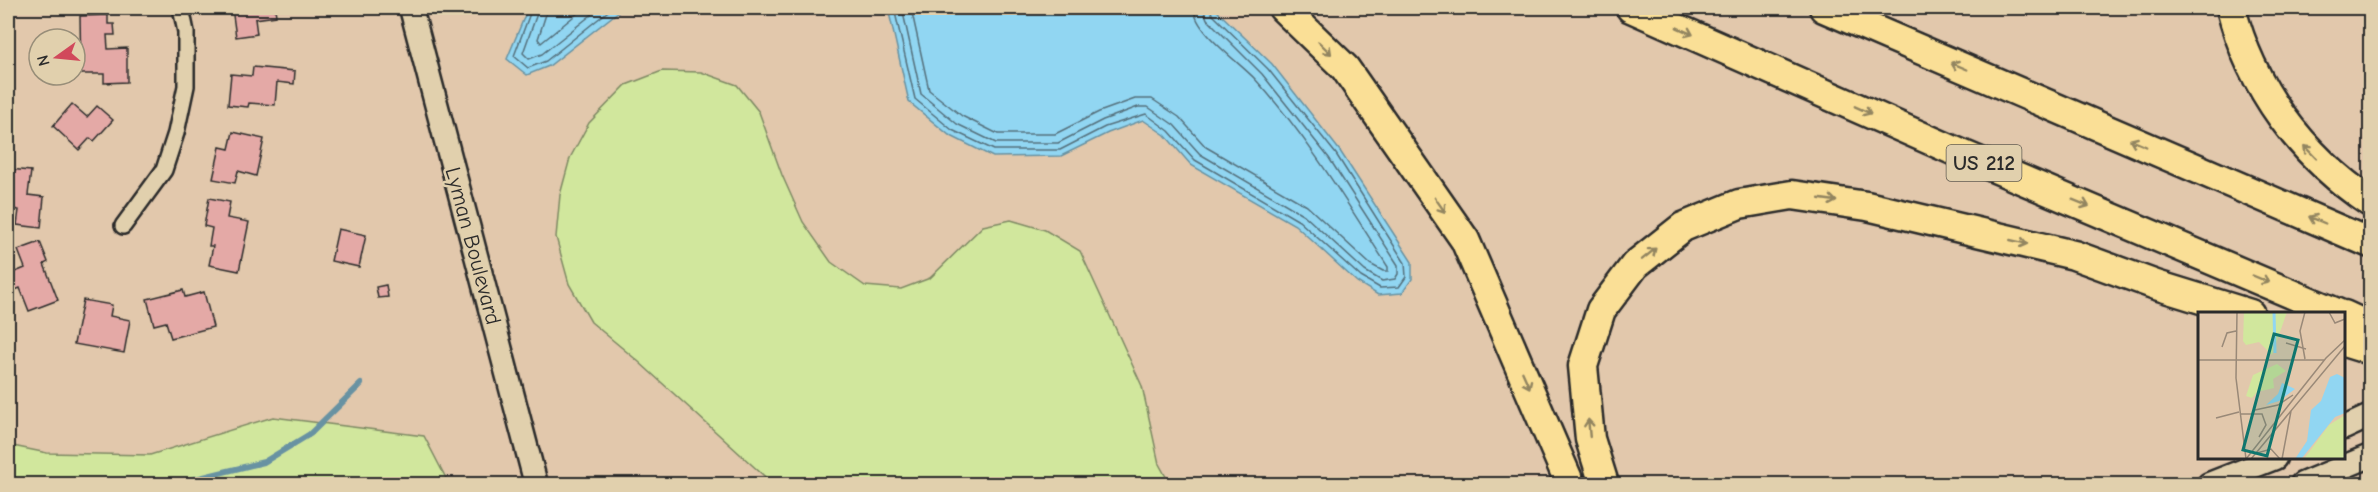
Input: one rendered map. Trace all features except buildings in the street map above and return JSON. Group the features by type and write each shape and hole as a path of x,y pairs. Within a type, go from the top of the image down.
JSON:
{"highway":[{"path":"1284,8 1345,68 1465,240 1570,484"},
{"name":"US 212","path":"1631,8 1957,152 2334,312"},
{"path":"1824,8 2370,243"},
{"path":"2231,8 2237,34 2253,71 2298,140 2321,164 2370,202"},
{"path":"1604,484 1590,439 1583,366 1601,310 1635,265 1683,227 1739,204 1792,195 1867,206 2074,255 2156,285 2244,312"},
{"path":"2345,316 2370,327"},
{"path":"2345,343 2370,350"}],"main road":[{"name":"Lyman Boulevard","path":"411,8 536,484"},
{"path":"2345,427 2370,416"},
{"path":"2302,484 2370,456"},
{"path":"2209,484 2273,459"}],"street":[{"path":"123,226 164,170 176,133 186,86 186,32 181,8"}],"green space":[{"path":"662,71 701,72 737,85 759,112 782,175 803,222 831,262 865,286 901,289 930,278 983,226 1011,220 1045,230 1080,251 1142,386 1159,464 1170,484 773,484 639,362 591,322 569,284 556,237 560,195 570,158 589,123 626,85"},
{"path":"273,417 424,436 449,484 8,484 8,445 47,453 150,455"}],"water":[{"path":"528,8 623,8 549,66 527,75 507,59"},
{"path":"888,8 1214,8 1272,64 1340,151 1412,262 1412,279 1402,293 1378,295 1357,282 1295,225 1191,165 1165,135 1143,120 1108,133 1061,156 993,157 949,135 909,102"}],"waterway":[{"path":"175,484 264,462 310,434 361,384"}]}
